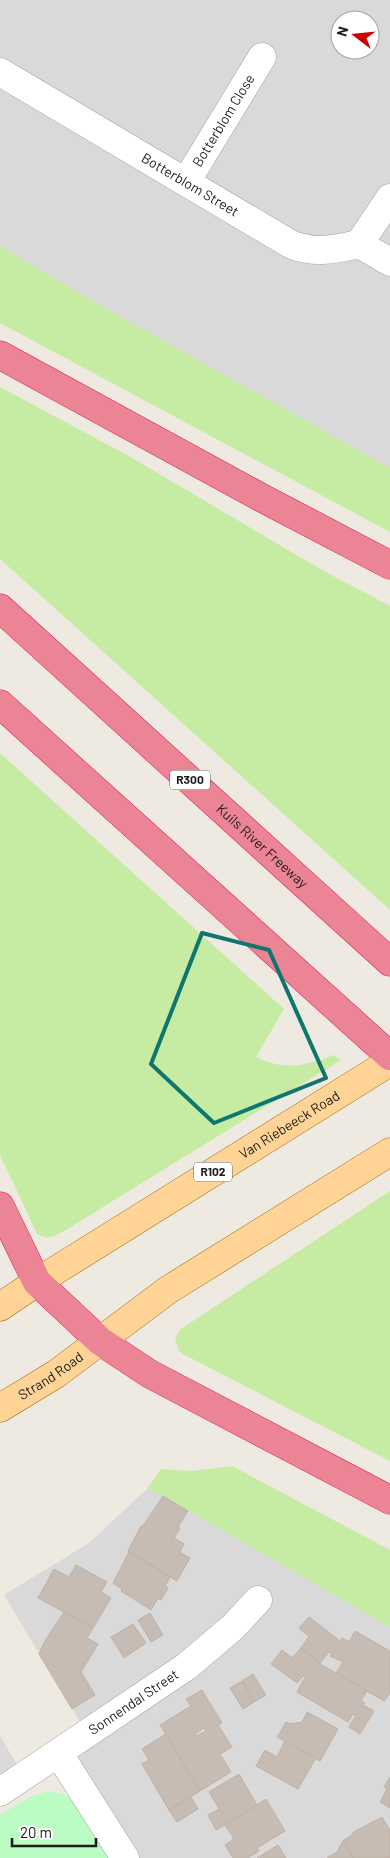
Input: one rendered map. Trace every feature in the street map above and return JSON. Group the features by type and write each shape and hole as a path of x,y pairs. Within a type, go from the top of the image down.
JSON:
{"highway":[{"path":"0,355 262,498 390,565"},
{"name":"Kuils River Freeway","path":"0,608 385,957"},
{"path":"0,704 303,980 390,1056"},
{"path":"0,1206 37,1282 100,1341 150,1374 390,1500"}],"main road":[{"name":"Van Riebeeck Road","path":"37,1282 390,1062"},
{"path":"100,1341 168,1290 390,1152"},
{"name":"R102","path":"0,1307 37,1282"},
{"name":"Strand Road","path":"0,1408 56,1374 100,1341"}],"street":[{"name":"Botterblom Close","path":"186,182 262,57"},
{"name":"Botterblom Street","path":"0,72 297,247 315,251 359,244"},
{"path":"390,198 359,244 390,262"},
{"name":"Sonnendal Street","path":"0,1792 187,1666 233,1627 258,1600"},
{"path":"59,1754 125,1858"}],"highlighted area":[{"path":"202,933 269,950 326,1078 214,1123 151,1064"}],"shaded area":[{"path":"0,0 390,0 390,468 86,297 0,246"},
{"path":"147,1489 163,1496 390,1627 390,1858 122,1858 59,1755 88,1735 4,1595 89,1543"},
{"path":"0,1736 23,1775 0,1794"}],"green space":[{"path":"0,246 86,297 390,468 390,532 0,323"},
{"path":"0,387 127,455 322,570 390,606 390,910 0,559"},
{"path":"0,753 284,1009 256,1057 276,1064 286,1065 314,1062 334,1055 341,1060 61,1233 48,1238 37,1234 0,1155"},
{"path":"390,1191 390,1461 181,1353 175,1338 181,1329"},
{"path":"232,1466 390,1550 390,1627 163,1496 147,1489 161,1469 192,1471"},
{"path":"46,1792 62,1794 79,1805 110,1858 0,1858 0,1815 30,1797"}],"building":[{"path":"163,1496 188,1511 178,1527 180,1528 174,1538 184,1544 180,1552 190,1558 177,1581 128,1551 141,1526 143,1526"},
{"path":"129,1552 170,1577 165,1586 168,1588 161,1600 158,1598 151,1610 121,1591 122,1589 113,1583"},
{"path":"76,1565 107,1582 101,1592 111,1598 93,1628 38,1598 54,1569 69,1577"},
{"path":"64,1612 93,1628 87,1638 98,1644 81,1672 95,1695 72,1709 39,1654 46,1639"},
{"path":"150,1613 163,1635 151,1642 138,1620"},
{"path":"309,1617 340,1641 342,1638 349,1642 355,1631 390,1651 390,1693 384,1701 336,1673 343,1662 330,1656 332,1655 329,1652 320,1663 301,1648 309,1636 299,1628"},
{"path":"133,1624 146,1643 124,1658 111,1637"},
{"path":"301,1648 322,1665 367,1691 361,1701 365,1703 363,1705 374,1711 360,1734 349,1727 356,1715 353,1714 348,1722 297,1692 305,1677 303,1676 297,1683 271,1664 282,1650 292,1658"},
{"path":"253,1674 266,1695 254,1702 242,1681"},
{"path":"242,1681 254,1702 243,1709 230,1688"},
{"path":"202,1690 222,1723 218,1725 232,1747 220,1754 231,1772 200,1791 160,1725 191,1706 186,1699","holes":["204,1728 206,1731 196,1736 195,1734"]},
{"path":"307,1712 338,1729 320,1761 277,1737 286,1722 290,1724 302,1722"},
{"path":"166,1734 200,1791 169,1810 142,1764 149,1760 142,1749"},
{"path":"285,1741 316,1758 298,1789 256,1766 265,1750 277,1757"},
{"path":"239,1774 257,1805 216,1830 208,1815 219,1809 209,1792"},
{"path":"390,1777 390,1808 380,1802 387,1789 384,1787"},
{"path":"191,1797 198,1809 177,1822 169,1810"},
{"path":"266,1799 285,1831 257,1848 259,1851 248,1858 233,1858 225,1845 234,1839 225,1825"},
{"path":"382,1817 390,1830 390,1858 353,1858 343,1841 352,1833"},
{"path":"343,1841 353,1858 327,1858 337,1852"},
{"path":"278,1845 286,1858 257,1858"}]}
